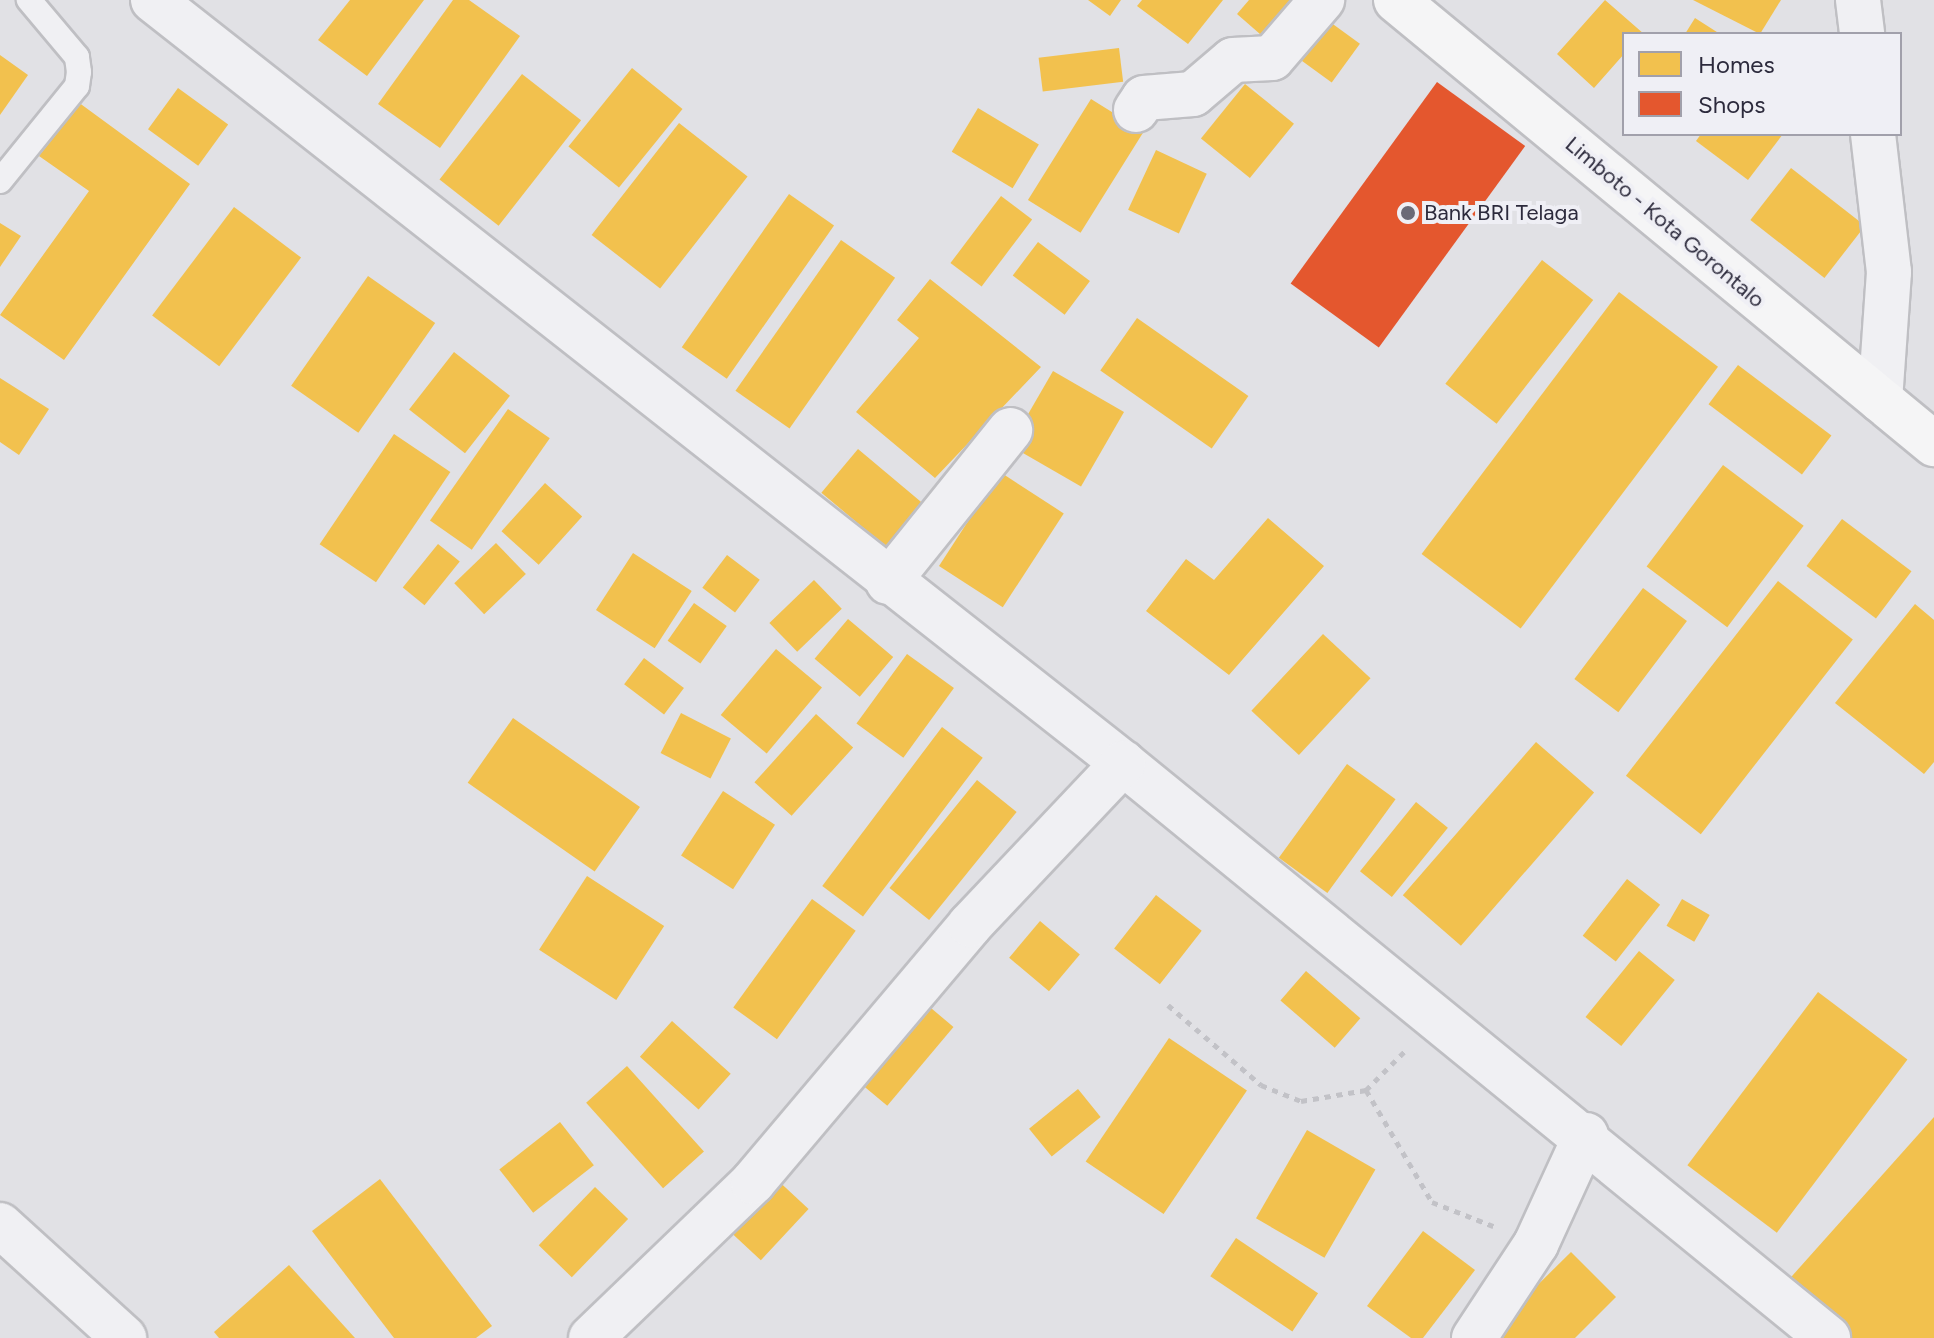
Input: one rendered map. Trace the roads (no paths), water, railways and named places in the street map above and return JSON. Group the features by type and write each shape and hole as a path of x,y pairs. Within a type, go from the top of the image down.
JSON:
{"highway":[{"name":"Limboto - Kota Gorontalo","path":"1396,0 1934,444"}],"street":[{"path":"153,0 888,582 1123,763 1436,1020 1586,1135 1828,1338"},
{"path":"1136,110 1144,98 1193,94 1233,60 1272,58 1322,0"},
{"path":"1858,0 1862,32"},
{"path":"1873,136 1889,272 1880,400"},
{"path":"888,582 1010,430"},
{"path":"592,1338 753,1182 970,925 1123,763"},
{"path":"1474,1338 1536,1244 1586,1135"},
{"path":"0,1225 124,1338"}],"lane":[{"path":"0,181 77,86 77,57 29,0"}],"place":[{"name":"Bank BRI Telaga","path":"1408,213"}]}
